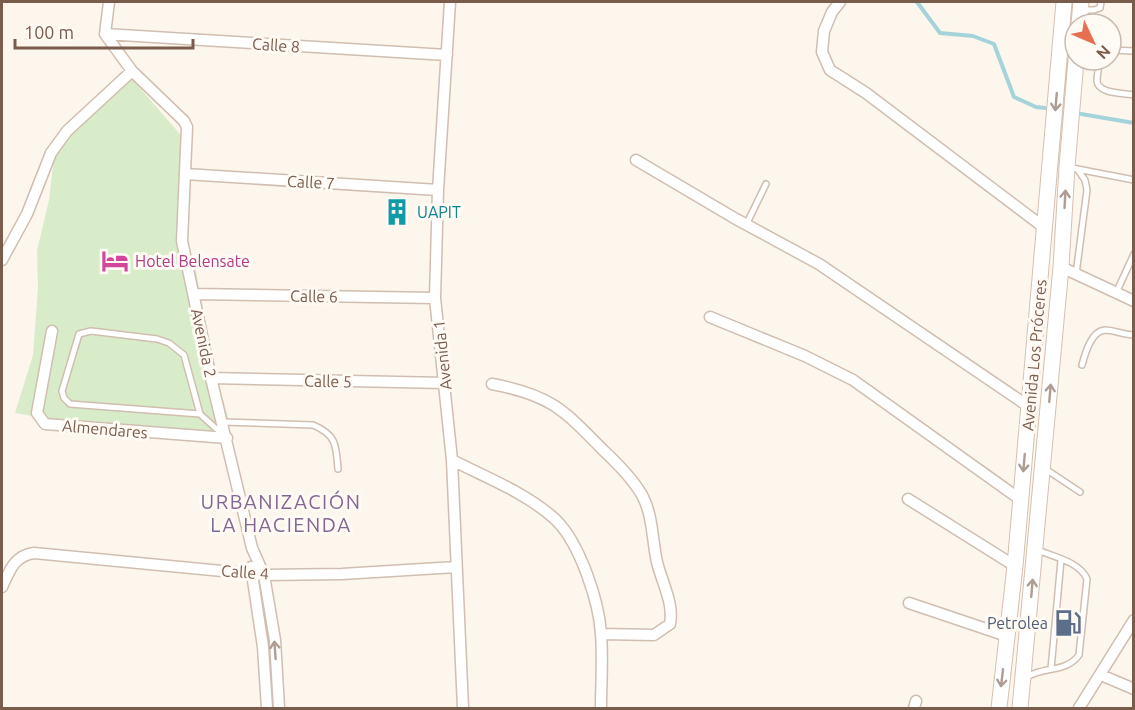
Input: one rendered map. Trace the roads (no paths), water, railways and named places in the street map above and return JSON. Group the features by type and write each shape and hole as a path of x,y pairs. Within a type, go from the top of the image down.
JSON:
{"main road":[{"name":"Avenida Los Próceres","path":"999,708 1015,566 1064,2"},
{"name":"Avenida Los Próceres","path":"1020,708 1072,169 1076,72"}],"street":[{"path":"105,34 109,2"},
{"name":"Avenida 1","path":"450,2 438,190 435,298 452,460 463,708"},
{"path":"840,2 824,31 822,52 830,70 866,93 1046,229"},
{"name":"Calle 8","path":"105,34 447,56"},
{"name":"Avenida 2","path":"105,34 132,71 184,121 187,136 182,241 252,548 264,574 274,640 279,708"},
{"path":"2,260 27,214 51,153 67,131 132,71"},
{"path":"636,160 746,225 819,264 1029,406"},
{"name":"Calle 7","path":"185,174 438,190"},
{"path":"1061,267 1134,301"},
{"name":"Calle 6","path":"194,294 435,298"},
{"path":"710,317 805,356 853,380 1021,500"},
{"name":"Almendares","path":"52,331 37,413 45,424 226,438"},
{"name":"Calle 5","path":"212,378 445,383"},
{"path":"492,384 520,389 562,409 621,467 642,495 669,600 672,615 670,624 654,635 602,634"},
{"path":"452,460 525,497 556,521 572,541 591,583 602,634 601,708"},
{"path":"908,499 1015,566"},
{"path":"252,548 251,573 263,647 267,708"},
{"name":"Calle 4","path":"2,586 14,562 26,555 34,554 264,574 342,574 456,567"},
{"path":"909,603 1007,636"},
{"path":"1079,708 1134,620"},
{"path":"1101,675 1134,689"}],"lane":[{"path":"1080,12 1100,8 1101,2"},
{"path":"1098,72 1099,87 1134,95"},
{"path":"1072,169 1134,180"},
{"path":"1072,169 1085,180 1087,190 1076,274"},
{"path":"746,225 766,184"},
{"path":"1116,293 1134,254"},
{"path":"1082,365 1091,341 1103,330 1134,335"},
{"path":"200,414 70,404 64,398 62,391 79,334 91,331 157,339 169,343 184,355 200,414 226,438"},
{"path":"222,422 313,425 325,430 336,445 338,470"},
{"path":"1043,467 1080,492"},
{"path":"1023,680 1032,674 1073,663 1079,655 1088,579 1084,572 1035,549"},
{"path":"1051,669 1061,560"}],"waterway":[{"path":"917,2 940,33 973,36 994,44 1014,97 1036,107 1045,108"},
{"path":"1081,114 1134,123"}],"place":[{"name":"UAPIT","path":"397,212"},
{"name":"Hotel Belensate","path":"115,261"},
{"name":"Petrolea","path":"1068,623"}],"district":[{"name":"URBANIZACIÓN LA HACIENDA","path":"281,514"}]}
